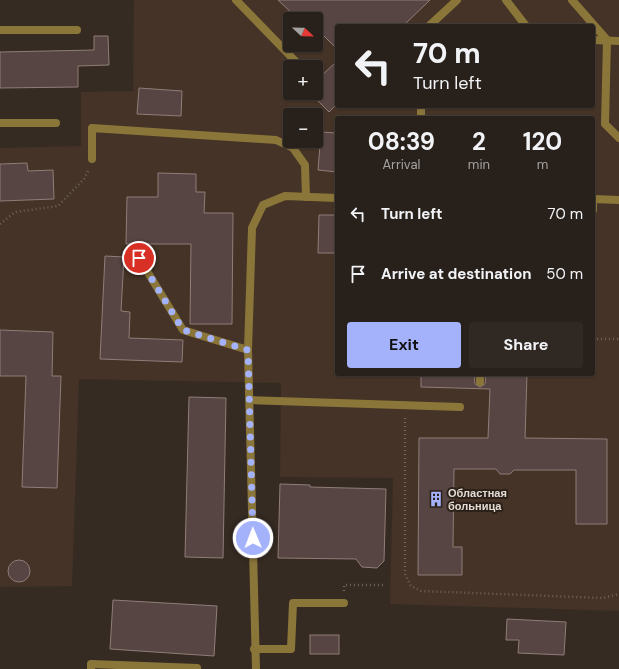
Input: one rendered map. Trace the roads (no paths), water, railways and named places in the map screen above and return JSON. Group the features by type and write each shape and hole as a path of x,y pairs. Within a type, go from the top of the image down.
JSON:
{"lane":[{"path":"236,0 294,60"},
{"path":"431,24 457,0"},
{"path":"506,0 524,24"},
{"path":"572,0 593,24"},
{"path":"595,26 607,40 605,124 619,138"},
{"path":"0,30 77,30"},
{"path":"595,40 619,41"},
{"path":"0,123 56,123"},
{"path":"92,160 92,128 276,140 293,148 305,164 306,197"},
{"path":"256,669 254,649 248,350 252,228 262,205 285,196 335,198"},
{"path":"595,200 619,200"},
{"path":"139,258 183,330 248,350"},
{"path":"250,400 460,407"},
{"path":"254,649 291,649 293,603 344,603"},
{"path":"91,669 91,664 197,668"}],"place":[{"name":"Областная больница","path":"436,499"}]}
